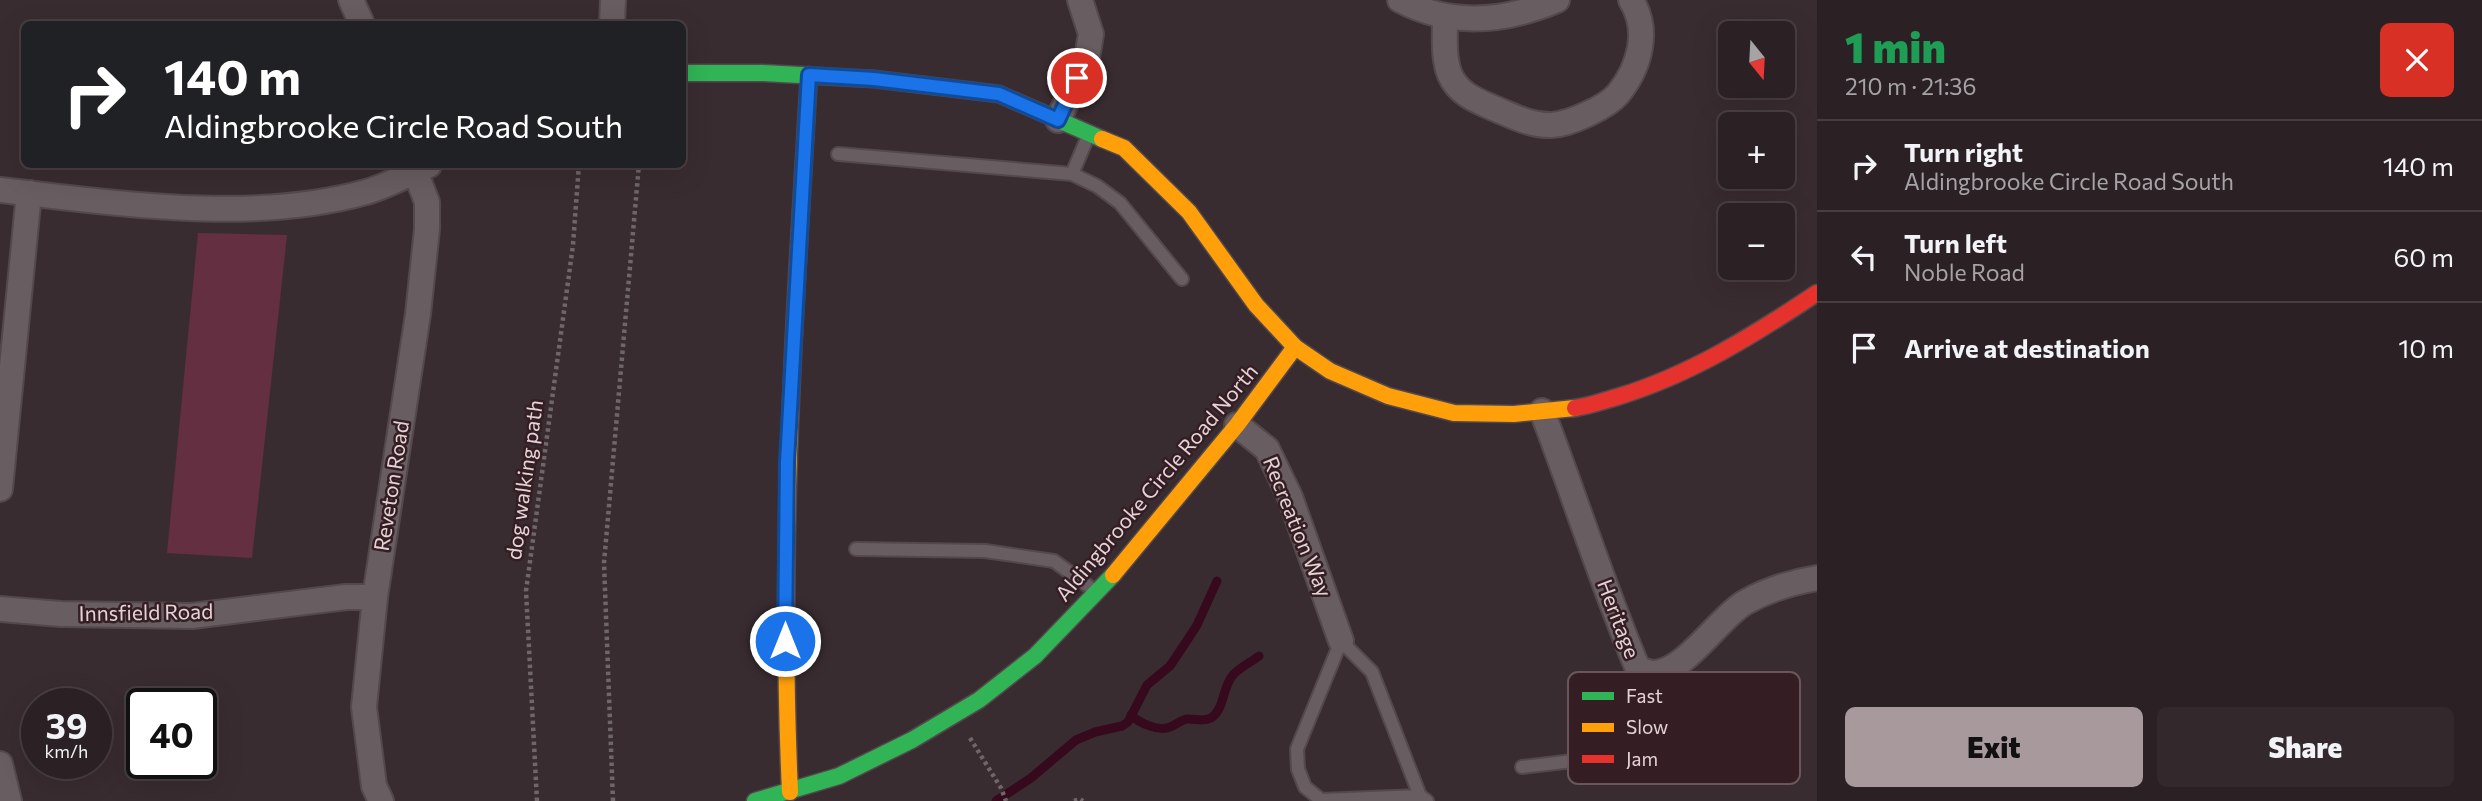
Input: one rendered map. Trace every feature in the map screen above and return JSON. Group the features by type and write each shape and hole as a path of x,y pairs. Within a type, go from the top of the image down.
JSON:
{"street":[{"path":"351,0 361,21"},
{"path":"612,21 613,0"},
{"path":"1058,120 1087,58 1091,34 1080,0"},
{"path":"1400,0 1422,11 1445,17 1479,19 1531,11 1557,0"},
{"path":"1445,17 1445,47 1451,76 1468,97 1526,122 1551,125 1576,121 1618,95 1638,59 1642,35 1636,8 1631,0"},
{"path":"686,73 763,73 874,79 999,94 1124,148 1189,212 1256,305 1295,347 1330,371 1388,396 1454,413 1514,414 1582,407 1628,393 1700,364 1756,334 1817,293"},
{"path":"790,792 785,722 787,462 809,75"},
{"path":"0,190 222,210 301,204 367,192 422,168"},
{"name":"Reveton Road","path":"380,801 374,786 363,707 375,597 418,314 428,229 424,168"},
{"path":"0,489 29,193"},
{"name":"Aldingbrooke Circle Road North","path":"755,801 839,776 912,740 979,699 1035,656 1098,593 1237,425 1295,347"},
{"name":"Heritage","path":"1542,411 1579,506 1608,598 1638,669 1650,672"},
{"name":"Recreation Way","path":"1237,425 1267,449 1290,497 1341,641"},
{"name":"Heritage","path":"1657,672 1671,667 1709,637 1743,604 1798,582 1817,578"},
{"name":"Innsfield Road","path":"0,609 61,614 192,616 346,597 375,597"},
{"path":"0,764 9,801"}],"lane":[{"path":"1072,173 1089,133"},
{"path":"838,154 1072,173 1097,186 1119,203 1182,279"},
{"path":"856,549 985,551 1054,561 1098,593"},
{"path":"1341,641 1373,671 1424,798 1321,800 1305,788 1298,769 1297,749 1341,641"},
{"path":"1522,766 1568,761"}],"path":[{"name":"dog walking path","path":"537,801 526,591 573,245 579,168"},
{"path":"613,801 604,563 639,168"},
{"path":"954,715 981,753 1006,801"},
{"path":"1074,801 1083,801"}],"shaded area":[{"path":"198,233 287,235 252,558 167,553"}],"waterway":[{"path":"996,801 1031,778 1076,740 1128,722 1147,685 1170,666 1197,625 1217,581"},
{"path":"1131,715 1155,728 1170,727 1187,719 1211,718 1219,709 1229,680 1259,656"}],"traffic: fast":[{"path":"686,73 763,73 874,79 999,94 1102,139"},
{"path":"801,210 809,75"},
{"path":"755,801 839,776 912,740 979,700 1035,656 1113,575"}],"traffic: slow":[{"path":"1102,139 1124,148 1189,212 1256,305 1295,347 1330,371 1388,396 1454,413 1514,414 1575,408"},
{"path":"790,792 786,573 801,210"},
{"path":"1113,575 1237,425 1295,347"}],"traffic: jam":[{"path":"1575,408 1644,388 1696,366 1745,339 1817,293"}],"route":[{"path":"785,641 787,462 809,75 874,79 999,94 1058,120 1077,78"}]}
